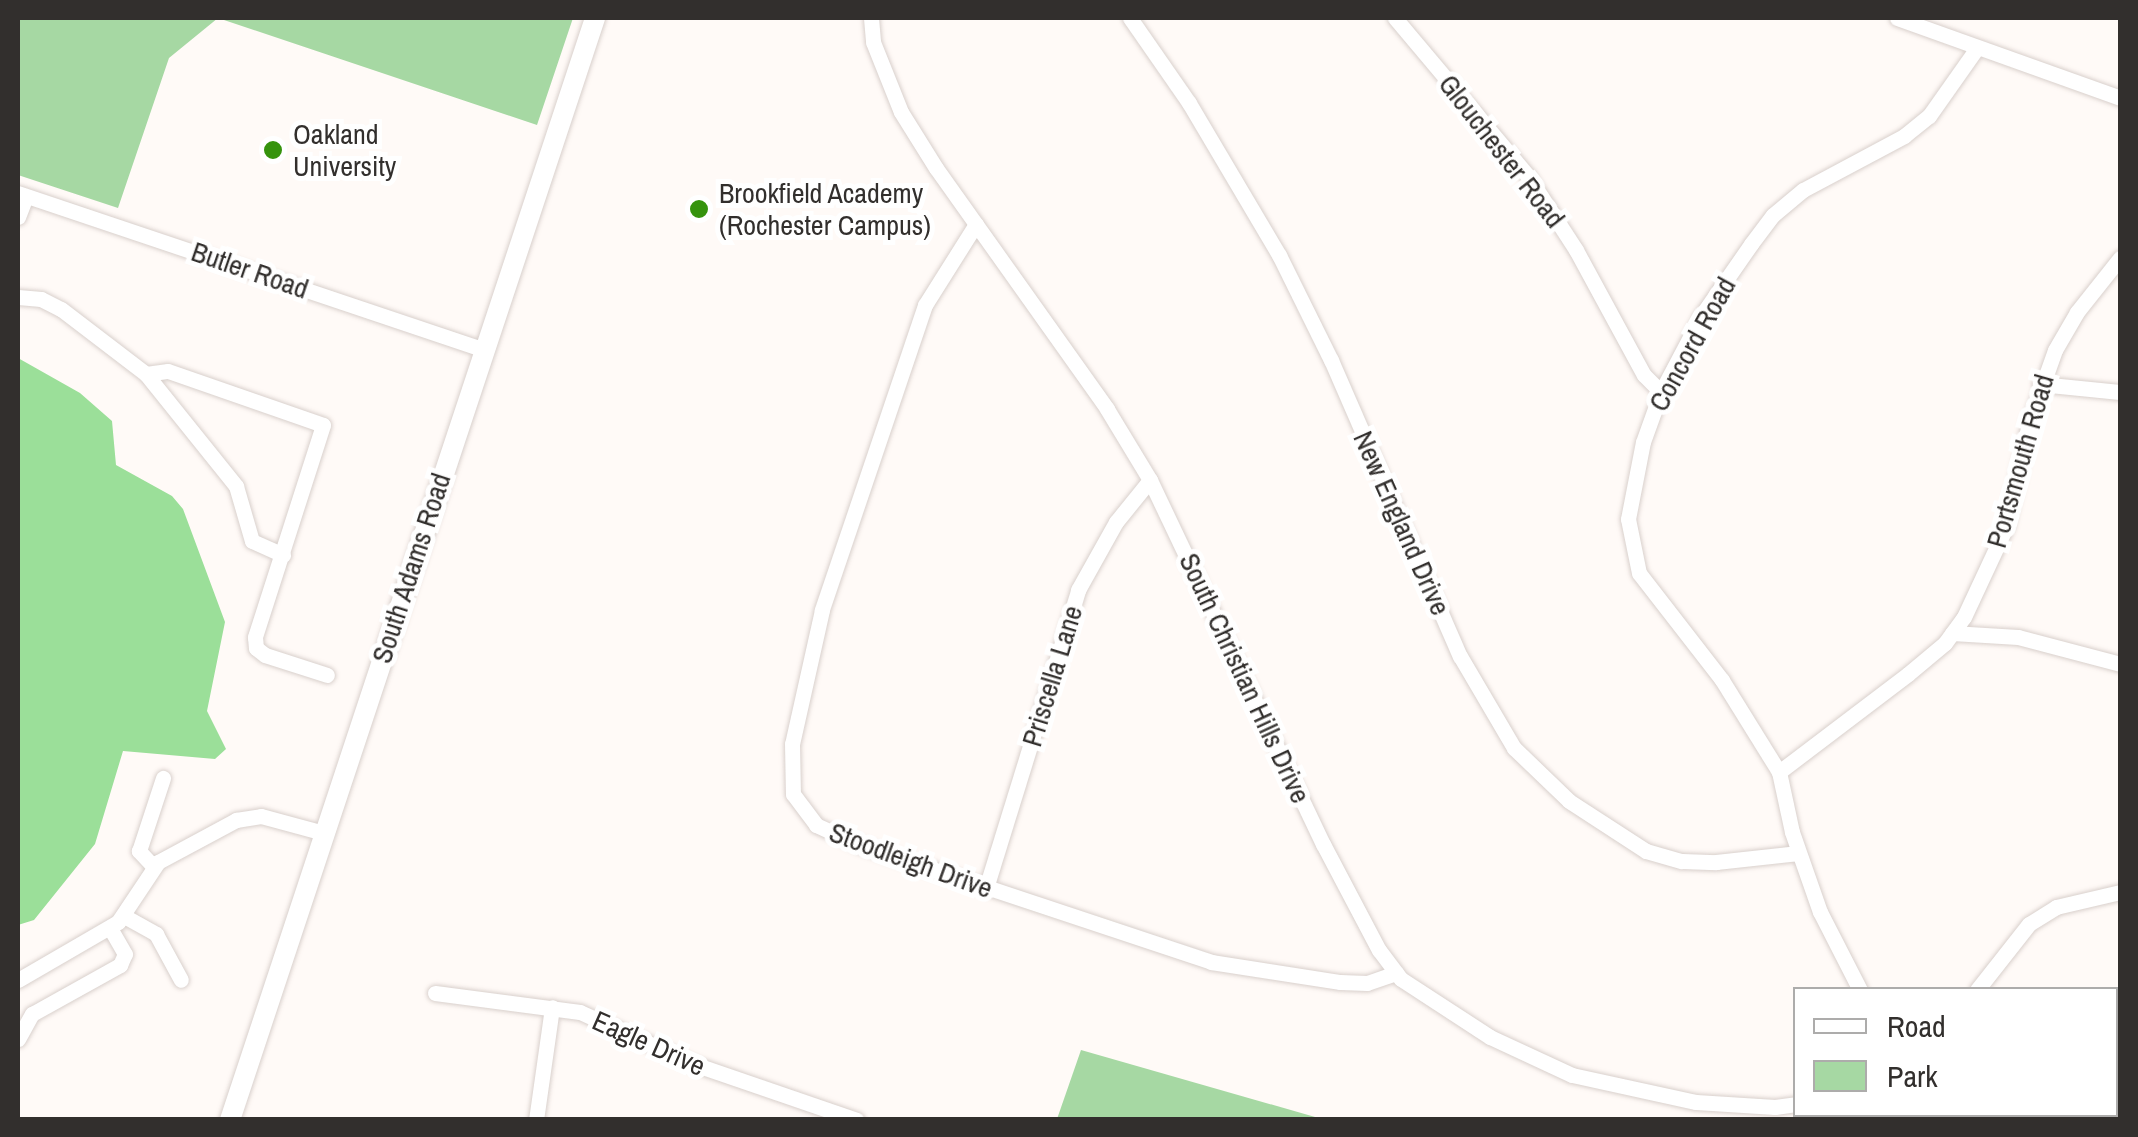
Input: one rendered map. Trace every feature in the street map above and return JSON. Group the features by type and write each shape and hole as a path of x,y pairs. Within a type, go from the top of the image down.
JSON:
{"main road":[{"name":"South Adams Road","path":"230,1120 594,18"}],"street":[{"name":"South Christian Hills Drive","path":"871,18 873,42 902,112 1107,409 1150,480 1323,844 1396,973 1490,1037 1572,1074 1696,1102 1775,1107 1793,1104"},
{"name":"New England Drive","path":"1130,18 1189,103 1278,255 1331,360 1460,656 1514,748 1569,801 1646,851 1682,861 1716,862 1747,862 1800,853"},
{"name":"Glouchester Road","path":"1395,18 1528,176 1644,375 1661,392"},
{"path":"1898,18 2120,98"},
{"name":"Concord Road","path":"1858,987 1820,912 1779,772 1722,680 1639,573 1628,519 1639,459 1661,392 1701,316 1774,215 1803,190 1904,136 1929,116 1977,48"},
{"name":"Butler Road","path":"22,194 482,349"},
{"path":"18,217 22,194"},
{"name":"Stoodleigh Drive","path":"976,224 925,305 902,363 822,610 802,690 790,772 793,794 816,825 986,888 1211,962 1340,982 1367,983 1396,973"},
{"name":"Portsmouth Road","path":"1779,772 1908,674 1952,632 2006,527 2040,384 2076,312 2120,258"},
{"path":"18,297 61,308 146,374 236,486 252,541 283,556"},
{"path":"146,374 168,371 322,425 256,648 327,675"},
{"path":"2040,384 2120,392"},
{"name":"Priscella Lane","path":"986,888 1078,590 1116,522 1150,480"},
{"path":"1952,632 2018,637 2120,664"},
{"path":"154,866 139,851 163,778"},
{"path":"18,980 110,928 124,916 154,866 245,817 272,818 324,833"},
{"path":"1979,987 2029,924 2056,907 2120,892"},
{"path":"124,916 156,934 181,980"},
{"path":"18,1040 32,1014 120,965 125,954 110,928"},
{"name":"Eagle Drive","path":"435,993 552,1007 601,1020 694,1064 857,1120"},
{"path":"536,1120 552,1007"}],"green space":[{"path":"18,18 218,18 169,58 118,208 18,175"},
{"path":"218,18 573,18 537,125"},
{"path":"18,358 80,393 112,421 116,465 172,496 183,509 225,622 207,711 226,749 215,759 123,751 95,844 34,920 18,925"},
{"path":"1081,1050 1322,1119 1057,1119"}],"place":[{"name":"Oakland University","path":"273,150"},
{"name":"Brookfield Academy (Rochester Campus)","path":"699,209"}]}
